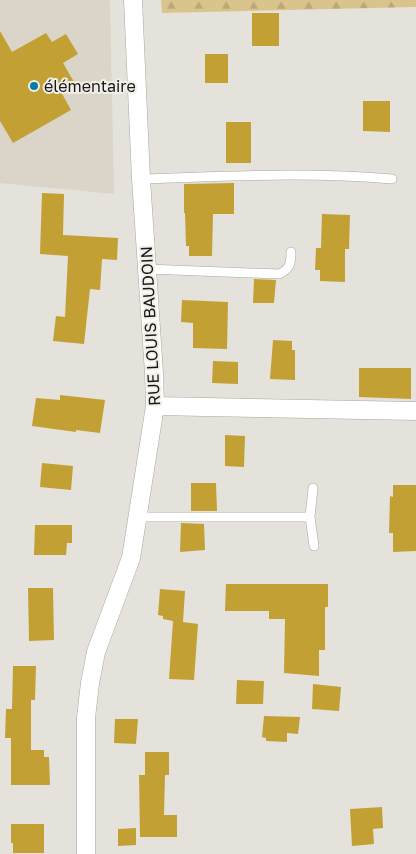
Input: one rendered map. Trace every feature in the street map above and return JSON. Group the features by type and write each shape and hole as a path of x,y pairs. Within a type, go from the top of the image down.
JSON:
{"street":[{"name":"RUE LOUIS BAUDOIN","path":"86,854 86,718 90,683 96,652 131,558 155,406 141,178 133,0"},
{"path":"155,406 416,411"}],"lane":[{"path":"141,178 366,176 392,179"},
{"path":"147,269 279,274 287,270 291,263 291,252"},
{"path":"313,488 310,517 314,546"},
{"path":"138,517 310,517"}],"shaded area":[{"path":"0,0 110,0 114,194 0,183"}],"green space":[{"path":"161,0 416,0 416,7 162,13"}],"building":[{"path":"252,13 279,13 279,46 252,46"},
{"name":"élémentaire","path":"0,31 12,52 46,33 52,42 66,34 78,54 63,63 74,82 60,90 71,110 13,143 0,121"},
{"path":"205,54 228,54 228,83 205,83"},
{"path":"363,101 390,101 390,132 363,131"},
{"path":"226,122 251,122 251,163 226,163"},
{"path":"234,183 234,214 213,214 212,256 189,256 189,246 186,246 184,184"},
{"path":"42,193 64,194 63,235 118,238 117,260 102,259 100,290 90,289 84,344 53,341 56,316 65,317 68,256 40,254"},
{"path":"322,214 350,215 349,249 345,249 345,282 320,281 320,270 315,270 316,248 321,248"},
{"path":"254,279 276,280 274,303 253,303"},
{"path":"182,300 228,302 227,349 193,348 193,323 181,322"},
{"path":"273,340 292,341 292,350 295,350 295,380 270,379"},
{"path":"213,361 238,362 238,384 212,383"},
{"path":"359,368 411,368 411,399 359,397"},
{"path":"60,395 105,400 100,433 32,426 36,398 60,400"},
{"path":"225,435 245,436 244,467 225,466"},
{"path":"42,463 73,466 71,490 40,487"},
{"path":"191,483 216,483 217,511 191,511"},
{"path":"393,485 416,485 416,551 393,552 393,533 389,533 390,496 393,497"},
{"path":"181,523 204,524 205,550 180,552"},
{"path":"35,525 72,525 72,543 67,543 66,555 34,555"},
{"path":"226,584 328,584 328,607 325,607 325,650 319,650 319,676 284,673 285,619 269,619 269,611 225,611"},
{"path":"28,588 53,588 54,640 29,641"},
{"path":"160,589 185,591 183,622 198,624 194,680 169,679 173,621 163,619 163,616 158,615"},
{"path":"13,666 36,666 35,700 31,700 31,750 44,750 44,757 49,757 50,785 11,785 11,738 5,738 6,709 12,709"},
{"path":"237,680 264,681 263,704 236,704"},
{"path":"313,684 341,687 339,711 312,709"},
{"path":"264,716 300,717 298,734 287,733 287,742 266,741 266,738 262,737"},
{"path":"115,719 138,719 136,744 114,743"},
{"path":"145,752 169,752 169,775 165,775 164,815 177,815 177,837 140,837 139,775 145,775"},
{"path":"382,807 383,828 373,829 374,844 352,846 350,809"},
{"path":"11,824 44,824 44,853 13,853"},
{"path":"136,828 136,845 118,846 118,829"}],"place":[{"name":"élémentaire","path":"34,86"}]}
